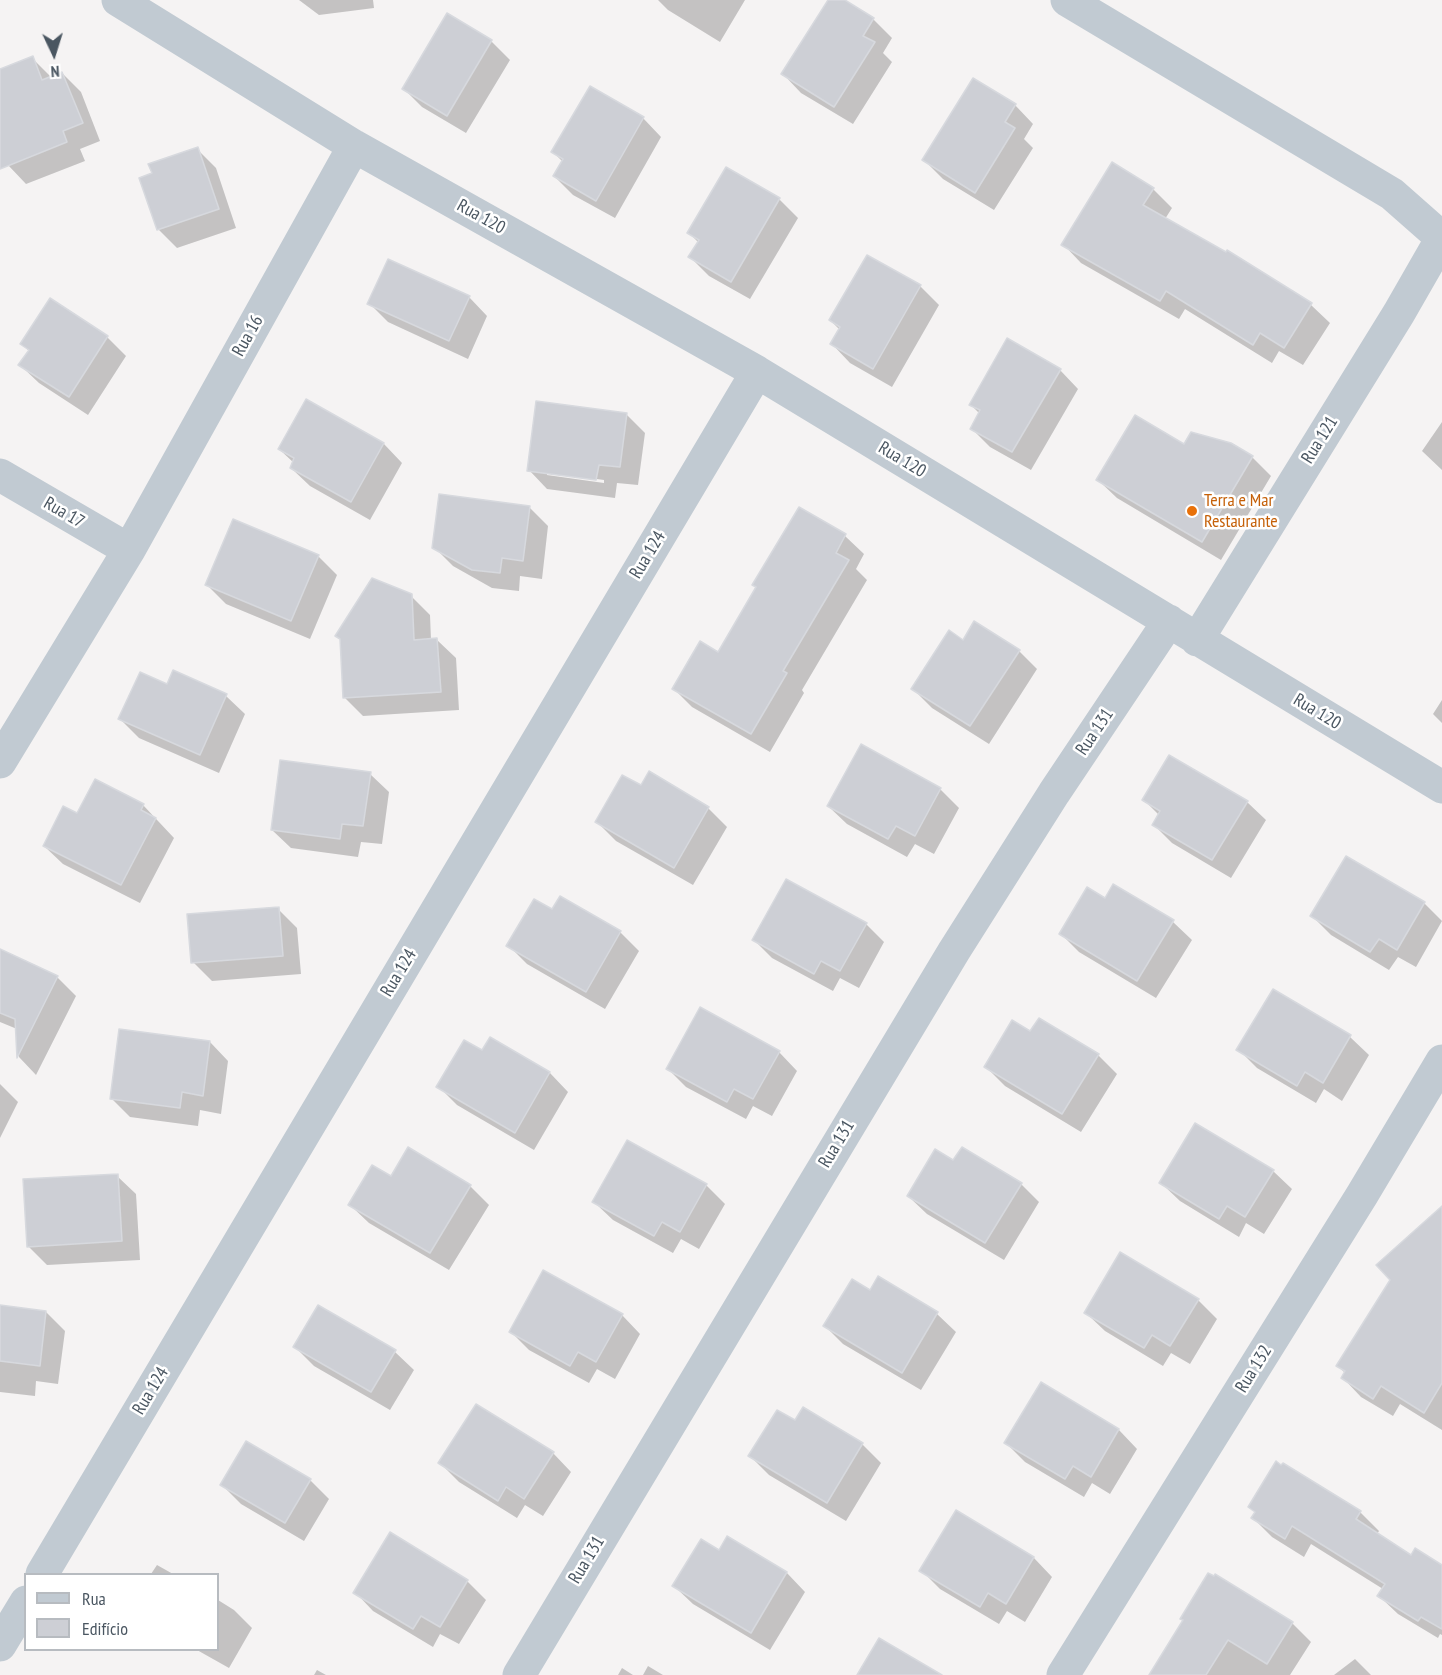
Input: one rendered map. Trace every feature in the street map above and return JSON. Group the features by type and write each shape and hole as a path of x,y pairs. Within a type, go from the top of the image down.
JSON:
{"street":[{"path":"118,0 354,146"},
{"name":"Rua 121","path":"1067,0 1392,194 1442,238 1393,323 1197,640"},
{"name":"Rua 120","path":"354,146 757,372 1442,787"},
{"name":"Rua 16","path":"0,762 129,550 354,146"},
{"name":"Rua 124","path":"43,1573 757,372"},
{"name":"Rua 17","path":"0,475 129,550"},
{"name":"Rua 131","path":"519,1675 954,951 1054,794 1169,621"},
{"name":"Rua 132","path":"1063,1675 1362,1195 1442,1061"},
{"path":"0,1645 24,1605"}],"building":[{"path":"828,0 845,0 874,18 863,36 875,42 834,107 781,74"},
{"path":"447,13 492,40 447,116 402,89"},
{"path":"33,56 42,80 62,72 83,123 63,131 67,142 0,169 0,69"},
{"path":"973,78 1016,104 1005,122 1015,128 975,193 922,160"},
{"path":"590,86 644,117 596,201 553,176 563,159 551,152"},
{"path":"198,147 219,209 157,230 139,178 152,173 148,164"},
{"path":"1112,162 1154,188 1143,205 1226,252 1227,250 1312,303 1284,348 1260,333 1253,345 1166,291 1160,301 1061,245"},
{"path":"726,167 780,198 731,282 688,257 699,240 687,233"},
{"path":"867,255 921,285 873,369 830,344 840,327 829,320"},
{"path":"388,259 470,296 449,341 367,304"},
{"path":"50,298 108,336 69,397 18,365 29,350 20,344"},
{"path":"1007,338 1061,369 1012,452 970,429 980,410 969,405"},
{"path":"306,399 384,443 351,502 290,468 294,458 278,449"},
{"path":"536,401 627,413 620,467 599,465 596,480 527,471"},
{"path":"1135,415 1184,444 1191,432 1231,443 1253,456 1202,542 1096,480"},
{"path":"439,494 530,506 523,561 502,558 500,573 472,570 432,548"},
{"path":"799,507 846,534 836,553 849,560 783,671 787,673 751,734 672,689 700,641 718,652 756,587 752,585"},
{"path":"233,519 319,555 291,621 205,585"},
{"path":"372,578 412,594 414,640 437,638 441,692 343,698 340,639 335,636"},
{"path":"974,621 1020,650 970,726 911,689 949,630 963,640"},
{"path":"173,670 227,694 200,755 118,719 140,672 167,684"},
{"path":"861,744 941,788 915,836 896,826 888,839 827,806"},
{"path":"1169,755 1248,801 1212,860 1152,825 1160,811 1142,800"},
{"path":"280,760 371,772 363,826 342,824 340,839 271,830"},
{"path":"649,771 709,807 674,868 595,822 622,775 641,785"},
{"path":"95,779 144,804 141,810 156,818 121,885 43,846 63,806 77,813"},
{"path":"1346,856 1425,902 1397,950 1379,939 1370,952 1310,916"},
{"path":"786,879 867,923 840,971 821,961 814,974 752,940"},
{"path":"1113,884 1174,920 1137,981 1059,934 1087,887 1105,898"},
{"path":"560,896 621,931 586,992 506,946 534,899 552,909"},
{"path":"279,907 283,956 191,963 187,914"},
{"path":"0,949 58,976 17,1058 15,1019 0,1013"},
{"path":"1273,989 1351,1035 1323,1083 1305,1072 1297,1086 1236,1050"},
{"path":"700,1007 780,1051 753,1099 734,1089 727,1102 666,1069"},
{"path":"1039,1018 1099,1054 1062,1114 984,1067 1012,1020 1030,1031"},
{"path":"119,1029 210,1041 203,1096 182,1092 180,1108 110,1099"},
{"path":"490,1037 550,1072 515,1133 436,1087 464,1040 482,1050"},
{"path":"1195,1123 1274,1170 1245,1217 1227,1206 1219,1219 1159,1183"},
{"path":"627,1140 707,1184 680,1232 662,1222 654,1236 592,1202"},
{"path":"408,1147 471,1185 430,1253 348,1205 372,1165 391,1176"},
{"path":"962,1147 1022,1183 985,1243 907,1196 935,1149 953,1160"},
{"path":"118,1174 122,1241 27,1247 23,1179"},
{"path":"1442,1206 1442,1383 1424,1413 1381,1386 1373,1399 1341,1378 1345,1371 1336,1366 1390,1280 1376,1265"},
{"path":"1120,1252 1199,1299 1170,1346 1152,1335 1144,1348 1084,1313"},
{"path":"543,1270 623,1314 596,1362 578,1352 570,1366 509,1332"},
{"path":"878,1276 938,1312 902,1373 823,1326 852,1279 870,1290"},
{"path":"0,1305 46,1311 40,1366 0,1361"},
{"path":"318,1305 396,1350 371,1392 293,1347"},
{"path":"1041,1382 1119,1429 1091,1477 1073,1466 1065,1479 1004,1443"},
{"path":"476,1404 554,1452 524,1499 506,1487 498,1501 438,1463"},
{"path":"803,1407 863,1443 827,1503 748,1456 777,1410 795,1420"},
{"path":"246,1441 311,1479 285,1523 220,1485"},
{"path":"1276,1461 1281,1465 1283,1463 1361,1511 1356,1519 1411,1555 1415,1548 1442,1565 1442,1629 1421,1617 1418,1621 1377,1596 1385,1584 1292,1526 1285,1539 1251,1518 1255,1512 1248,1507"},
{"path":"956,1510 1034,1557 1006,1604 988,1593 980,1607 919,1571"},
{"path":"390,1532 468,1580 440,1627 421,1616 413,1629 353,1593"},
{"path":"727,1536 787,1572 751,1633 672,1586 701,1539 719,1550"},
{"path":"1208,1573 1214,1576 1215,1574 1293,1622 1267,1664 1228,1640 1206,1675 1149,1675 1183,1620 1180,1619"},
{"path":"879,1638 942,1675 857,1675"}],"place":[{"name":"Terra e Mar Restaurante","path":"1192,511"}]}
